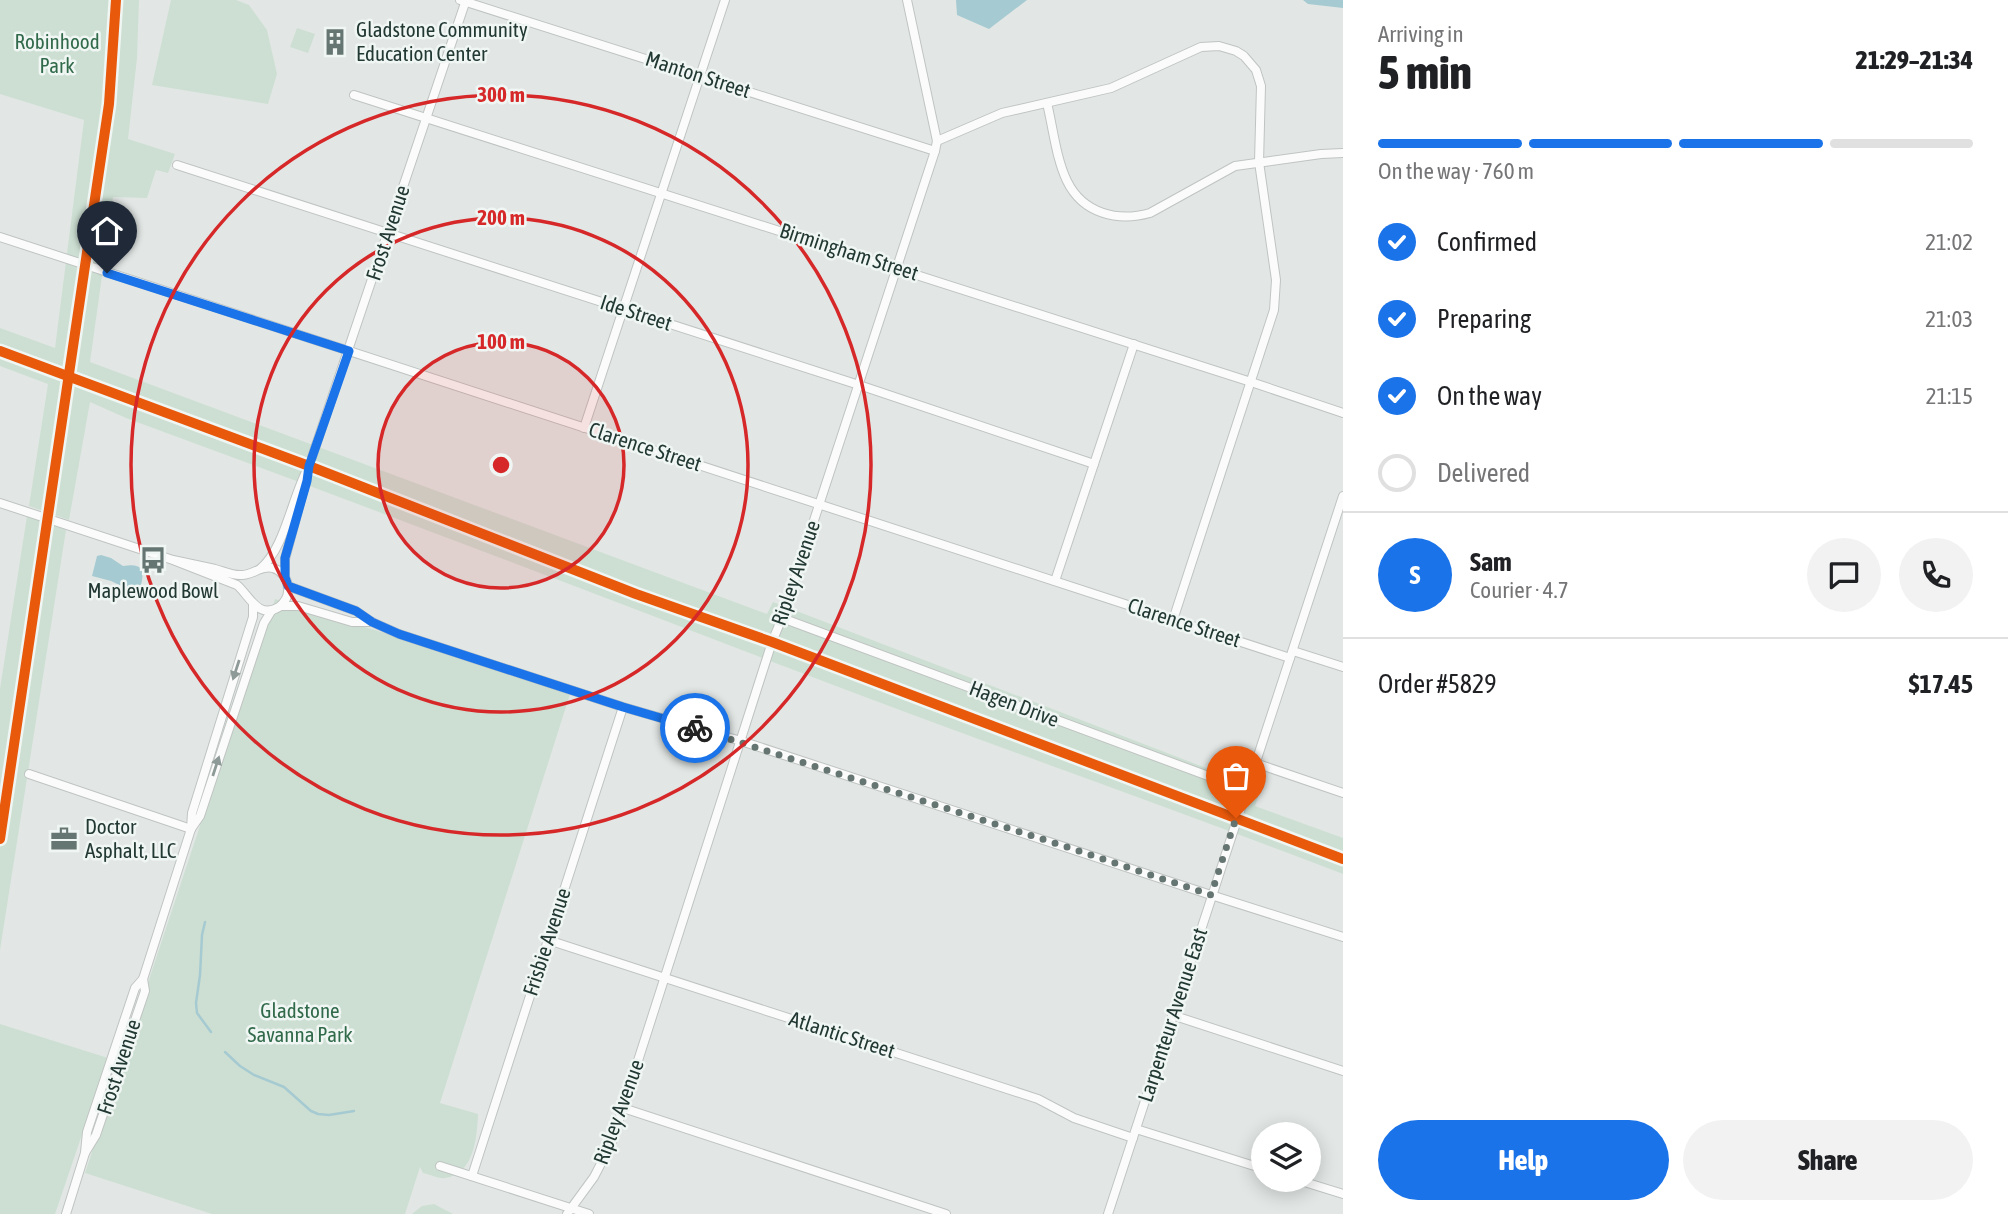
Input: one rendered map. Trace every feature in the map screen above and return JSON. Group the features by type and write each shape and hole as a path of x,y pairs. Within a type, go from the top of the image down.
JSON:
{"street":[{"path":"584,428 726,0"},
{"name":"Ripley Avenue","path":"569,1211 594,1177 612,1142 772,642 820,505 935,151 937,141 907,0"},
{"name":"Manton Street","path":"464,1 935,151"},
{"name":"Frost Avenue","path":"257,570 273,555 301,480 309,466 464,1"},
{"path":"937,141 1002,113 1111,88 1201,47 1219,46 1236,51 1250,62 1259,78 1262,96 1259,162 1276,295 1269,327 1173,620"},
{"name":"Birmingham Street","path":"354,95 1343,413"},
{"path":"1047,103 1066,180 1078,197 1106,215 1130,218 1150,213 1235,166 1343,153"},
{"name":"Ide Street","path":"177,164 1094,464"},
{"name":"Clarence Street","path":"0,237 1173,620 1343,667"},
{"path":"1055,581 1134,344"},
{"name":"Frost Avenue","path":"285,577 285,558 309,466"},
{"name":"Larpenteur Avenue East","path":"1108,1214 1343,496"},
{"path":"0,503 237,584 253,605 259,608 298,606 352,622 372,622"},
{"path":"173,560 243,576 257,570 274,569 285,577 288,586 285,600 276,608"},
{"path":"247,595 247,582 257,570"},
{"path":"288,586 356,611 372,622 399,634 623,707 741,741 1343,937"},
{"name":"Frost Avenue","path":"66,1214 85,1153 87,1132 135,988 143,979 191,829 192,813 253,617 253,605"},
{"name":"Frost Avenue","path":"191,829 200,816 263,626 276,608"},
{"name":"Hagen Drive","path":"782,618 1246,790"},
{"name":"Frisbie Avenue","path":"472,1177 623,707"},
{"path":"1255,763 1343,793"},
{"path":"29,774 191,829"},
{"name":"Atlantic Street","path":"548,940 1038,1099 1074,1118 1133,1138"},
{"path":"1172,1015 1343,1071"},
{"path":"623,1108 946,1214"},
{"path":"1136,1129 1251,1165"},
{"path":"440,1166 569,1211 589,1214"},
{"path":"1321,1187 1343,1194"}],"green space":[{"name":"Robinhood Park","path":"0,0 139,0 137,58 128,139 175,154 168,173 156,170 147,198 113,197 90,362 767,614 773,602 1261,789 1255,806 1343,838 1343,874 855,693 126,418 90,402 69,520 29,506 48,384 0,366 0,328 55,348 84,120 0,94"},
{"path":"171,0 236,0 249,5 267,30 277,74 268,104 152,85"},
{"path":"297,28 315,34 308,53 290,47"},
{"path":"27,516 66,530 0,950 0,689"},
{"name":"Gladstone Savanna Park","path":"275,599 571,691 440,1103 478,1114 472,1154 462,1170 445,1178 423,1173 420,1167 405,1214 212,1214 85,1173"},
{"path":"0,1024 108,1058 55,1214 0,1214"},
{"path":"434,1204 453,1214 412,1214 422,1206"}],"water":[{"path":"956,0 1027,0 989,29 957,15"},
{"path":"1303,0 1343,0 1343,8 1308,4"},
{"path":"101,555 123,566 136,566 143,570 141,585 136,593 111,581 92,576 97,556"}],"waterway":[{"path":"205,922 196,1003 197,1013 211,1032"},
{"path":"225,1052 254,1075 284,1087 311,1111 329,1115 354,1111"}],"cycle path":[{"path":"0,839 109,104 116,0"},
{"path":"0,351 309,466 636,594 772,642 1343,859"}],"way so far":[{"path":"695,728 1211,895 1236,818"}],"place":[{"name":"Gladstone Community Education Center","path":"335,42"},
{"name":"Maplewood Bowl","path":"153,560"},
{"name":"Doctor Asphalt, LLC","path":"64,839"}],"route":[{"path":"107,273 349,351 309,466 285,558 288,586 356,611 372,622 399,634 695,728"}]}
